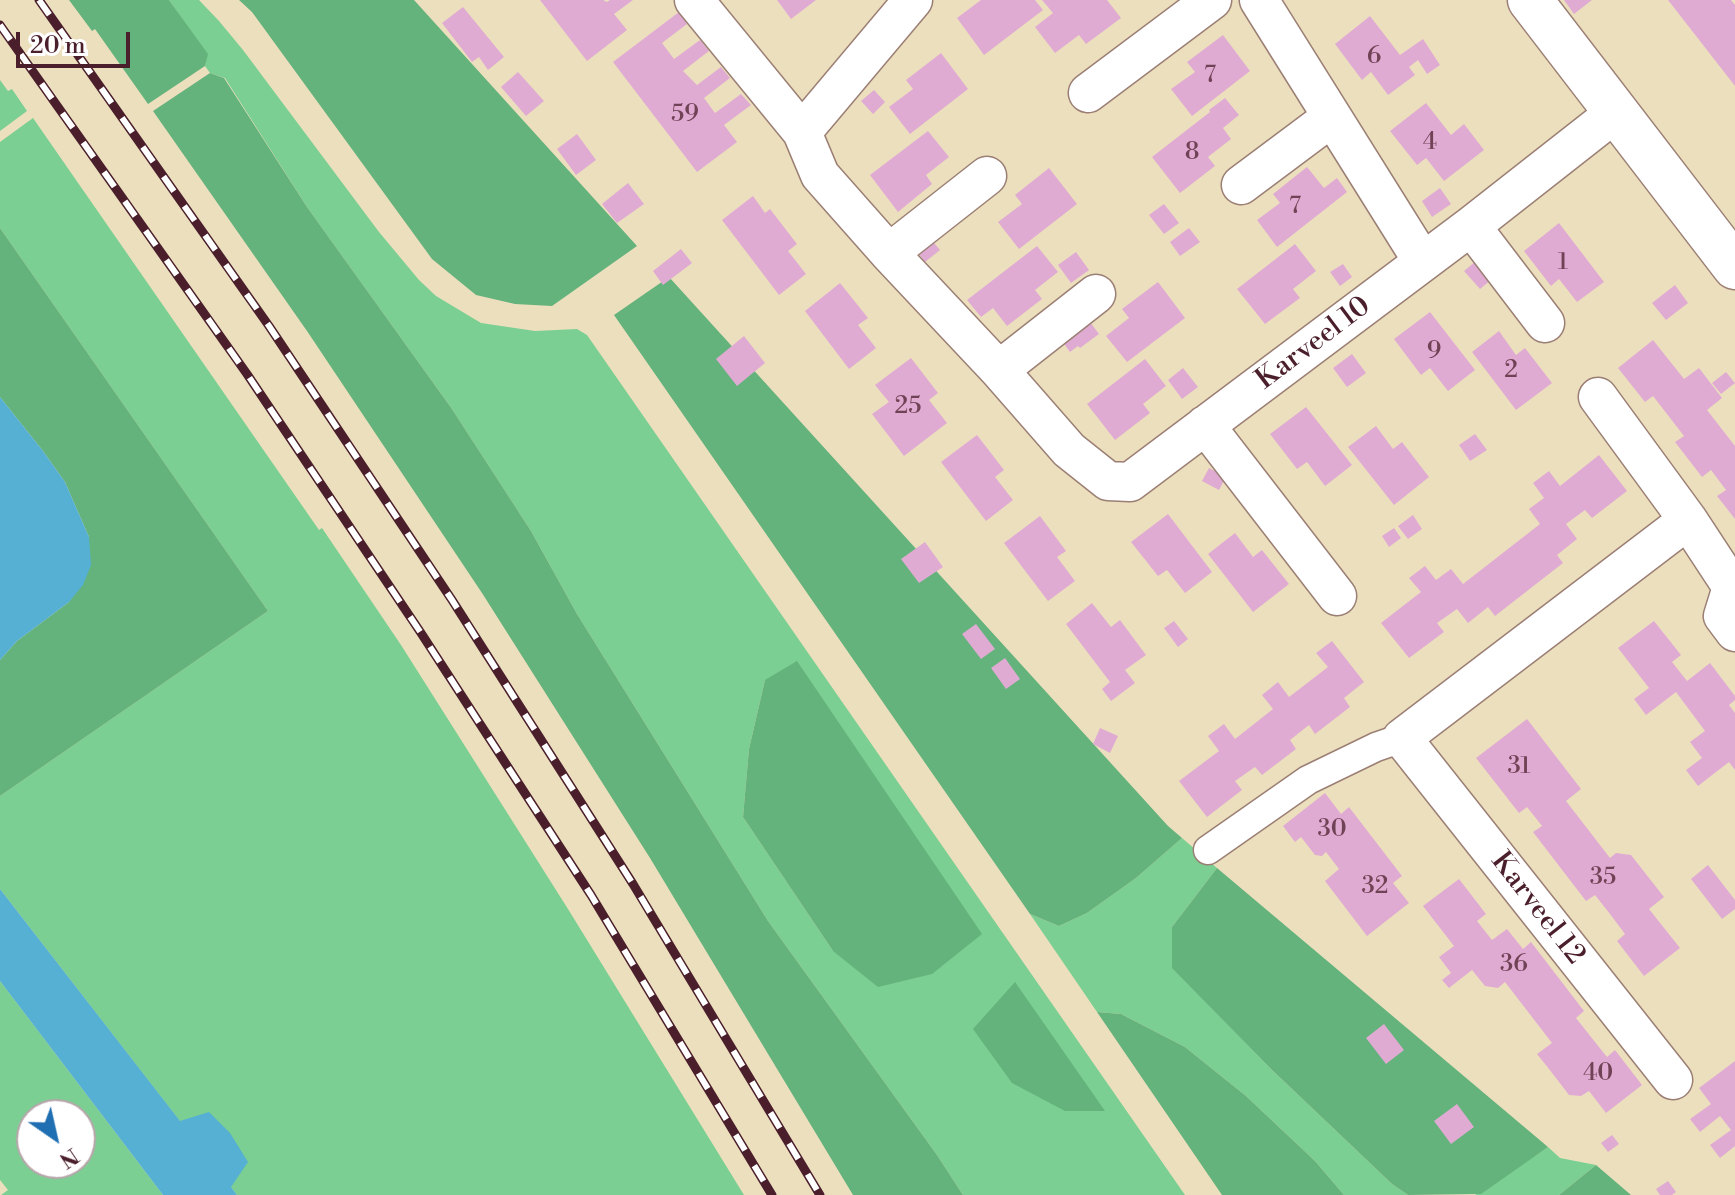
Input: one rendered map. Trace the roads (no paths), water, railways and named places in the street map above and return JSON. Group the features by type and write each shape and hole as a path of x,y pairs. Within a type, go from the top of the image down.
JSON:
{"street":[{"name":"Karveel 10","path":"694,0 802,132 820,175 1069,450 1108,481 1130,482 1471,226 1615,113"},
{"path":"802,132 913,0"},
{"path":"1088,93 1212,0"},
{"path":"1259,0 1423,262"},
{"path":"1530,0 1735,267"},
{"path":"1241,185 1332,117"},
{"path":"889,253 987,176"},
{"path":"1471,226 1545,323"},
{"path":"999,370 1096,294"},
{"path":"1598,397 1734,586 1723,616 1735,632"},
{"path":"1205,425 1337,596"},
{"path":"1208,850 1308,780 1402,738 1688,520"},
{"name":"Karveel 12","path":"1402,738 1673,1080"}],"water":[{"path":"0,397 65,482 89,537 91,565 83,585 69,602 17,641 0,660"},
{"path":"0,889 180,1121 209,1112 230,1133 248,1162 231,1187 237,1195 163,1195 96,1107 96,1099 90,1099 0,981"}],"railway":[{"path":"39,0 269,326 452,600 633,884 820,1195"},
{"path":"0,25 247,374 421,633 591,895 772,1195"}]}
